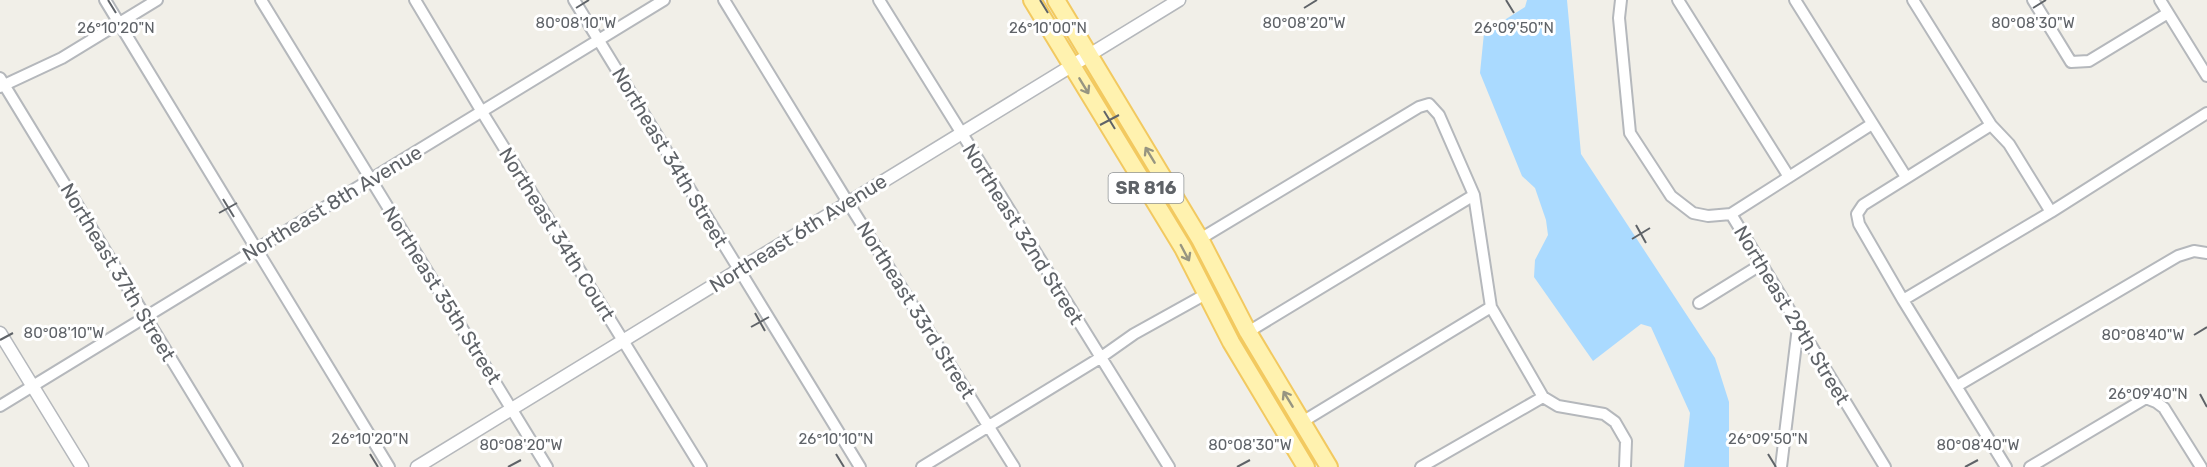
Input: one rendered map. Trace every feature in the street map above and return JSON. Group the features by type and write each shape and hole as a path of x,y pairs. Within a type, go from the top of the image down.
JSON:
{"main road":[{"name":"SR 816","path":"1032,0 1183,248 1231,342 1306,467"},
{"name":"SR 816","path":"1056,0 1200,239 1248,332 1329,467"},
{"path":"1206,294 1217,296 1239,315"},
{"path":"1273,413 1287,421 1302,422"}],"street":[{"path":"105,0 389,467"},
{"path":"2,83 62,58 157,0"},
{"name":"Northeast 35th Street","path":"261,0 547,467"},
{"name":"Northeast 34th Court","path":"415,0 701,467"},
{"name":"Northeast 34th Street","path":"573,0 860,467"},
{"name":"Northeast 8th Avenue","path":"0,406 664,0"},
{"name":"Northeast 33rd Street","path":"724,0 1014,467"},
{"name":"Northeast 32nd Street","path":"879,0 1169,467"},
{"name":"Northeast 6th Avenue","path":"417,467 1179,0"},
{"name":"Northeast 29th Street","path":"1621,0 1619,18 1630,133 1671,196 1693,213 1708,216 1731,213 1798,327 1885,467"},
{"path":"1678,0 1789,177"},
{"path":"1795,0 1906,177"},
{"path":"1913,0 1991,125 2009,144 2051,212"},
{"path":"2033,0 2070,62 2089,61 2168,13"},
{"path":"2160,0 2207,76"},
{"name":"Northeast 37th Street","path":"2,83 237,467"},
{"path":"1200,239 1419,107 1429,104 1439,115 1474,195 1491,307 1543,397 1558,406 1604,414 1615,422 1626,441 1623,466"},
{"path":"1903,300 2051,212 2207,113"},
{"path":"1731,213 1872,124"},
{"path":"1991,125 1863,205 1857,214 1859,224 1903,300 2006,467"},
{"path":"1248,332 1474,195"},
{"path":"1957,386 2178,256 2194,251 2207,253"},
{"path":"1699,303 1762,264"},
{"path":"922,467 1100,358 1134,334 1206,294"},
{"path":"1302,422 1491,307"},
{"path":"1781,467 1798,327"},
{"path":"0,333 82,467"},
{"path":"1421,467 1543,397"},
{"path":"2030,467 2146,398 2164,408 2201,467"}],"water":[{"path":"1527,0 1567,0 1581,154 1715,358 1729,402 1729,467 1684,467 1690,413 1651,327 1641,324 1593,361 1534,277 1535,260 1548,235 1546,220 1535,188 1522,176 1480,73 1484,33 1525,7"}]}
